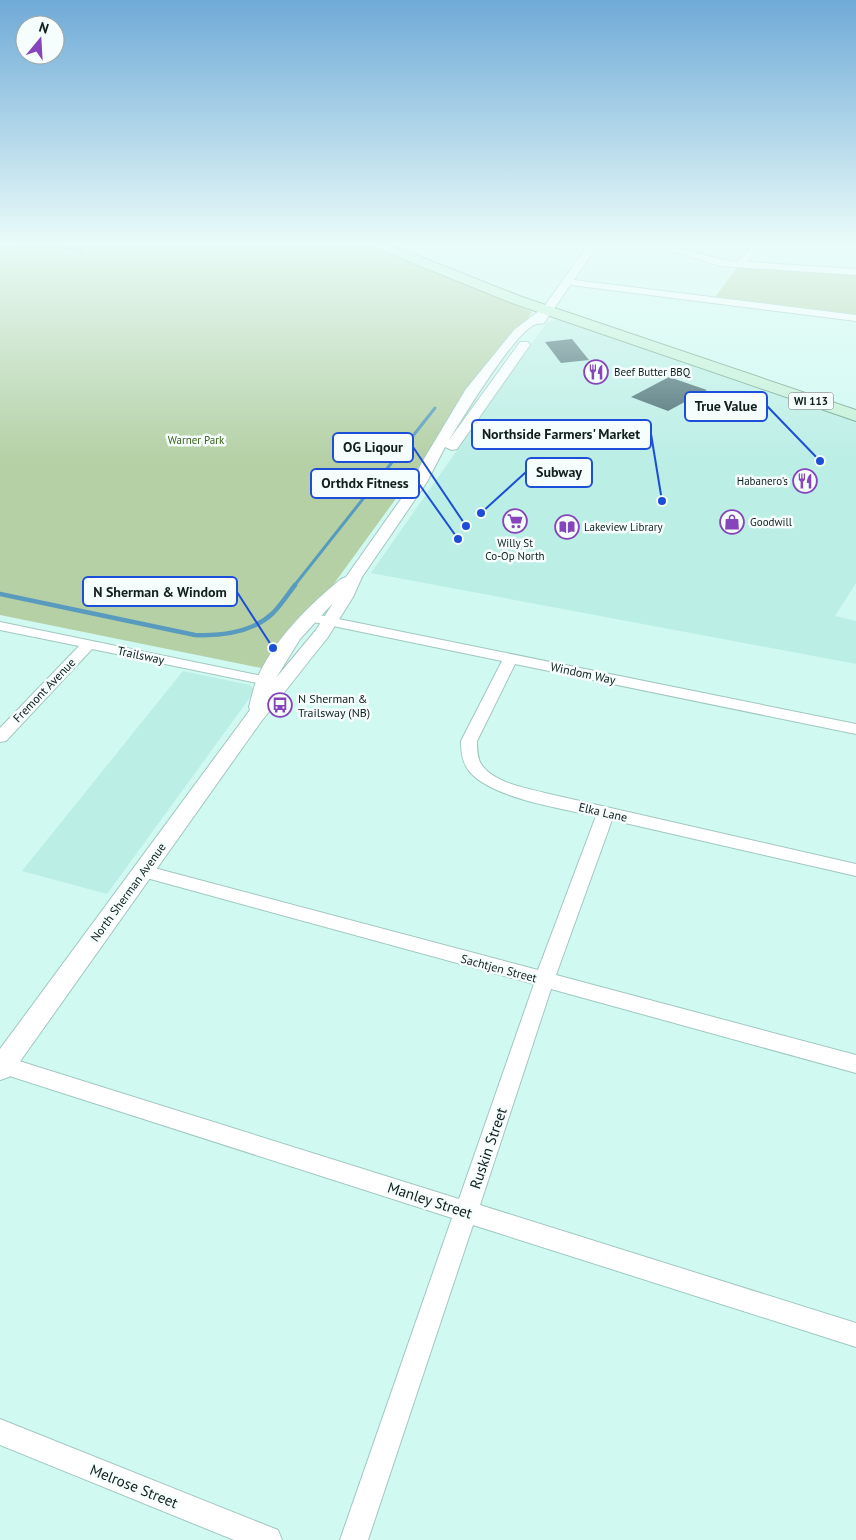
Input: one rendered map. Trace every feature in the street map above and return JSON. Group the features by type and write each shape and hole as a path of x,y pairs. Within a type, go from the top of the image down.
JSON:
{"main road":[{"name":"WI 113","path":"579,317 856,416"},
{"name":"WI 113","path":"583,317 856,404"},
{"path":"767,385 813,390"}],"street":[{"name":"North Sherman Avenue","path":"2,1067 256,716 274,682 329,621 348,593 354,577 420,482 428,464 471,392 518,332 536,317"},
{"name":"North Sherman Avenue","path":"274,682 277,660 309,617 337,590 354,577"},
{"name":"Windom Way","path":"309,617 856,729"},
{"name":"Trailsway","path":"0,626 274,682"},
{"name":"Fremont Avenue","path":"0,737 88,644"},
{"name":"Elka Lane","path":"512,658 469,742 470,760 478,771 495,784 545,799 856,870"},
{"name":"Ruskin Street","path":"354,1540 546,980 606,813"},
{"name":"Sachtjen Street","path":"143,871 856,1064"},
{"name":"Manley Street","path":"2,1067 856,1335"},
{"name":"Melrose Street","path":"0,1432 268,1540"}],"shaded area":[{"path":"558,319 856,420 856,583 835,616 856,621 856,664 371,573 547,322"},
{"path":"183,671 250,685 254,692 107,894 22,871"}],"green space":[{"name":"Warner Park","path":"0,317 528,317 271,670 0,615"}],"building":[{"path":"572,339 589,360 561,363 545,342"},
{"path":"669,377 707,390 668,411 631,397"}],"waterway":[{"path":"294,586 435,408"},
{"path":"0,594 195,635 205,635 226,634 256,625 273,613 295,585"}],"place":[{"name":"Beef Butter BBQ","path":"596,372"},
{"name":"True Value","path":"820,461"},
{"name":"Habanero's","path":"805,481"},
{"name":"Northside Farmers' Market","path":"662,501"},
{"name":"Subway","path":"481,513"},
{"name":"Willy St Co-Op North","path":"515,521"},
{"name":"Goodwill","path":"732,522"},
{"name":"OG Liqour","path":"466,526"},
{"name":"Lakeview Library","path":"567,527"},
{"name":"Orthdx Fitness","path":"458,539"},
{"name":"N Sherman & Windom","path":"273,648"},
{"name":"N Sherman & Trailsway (NB)","path":"280,705"}]}
